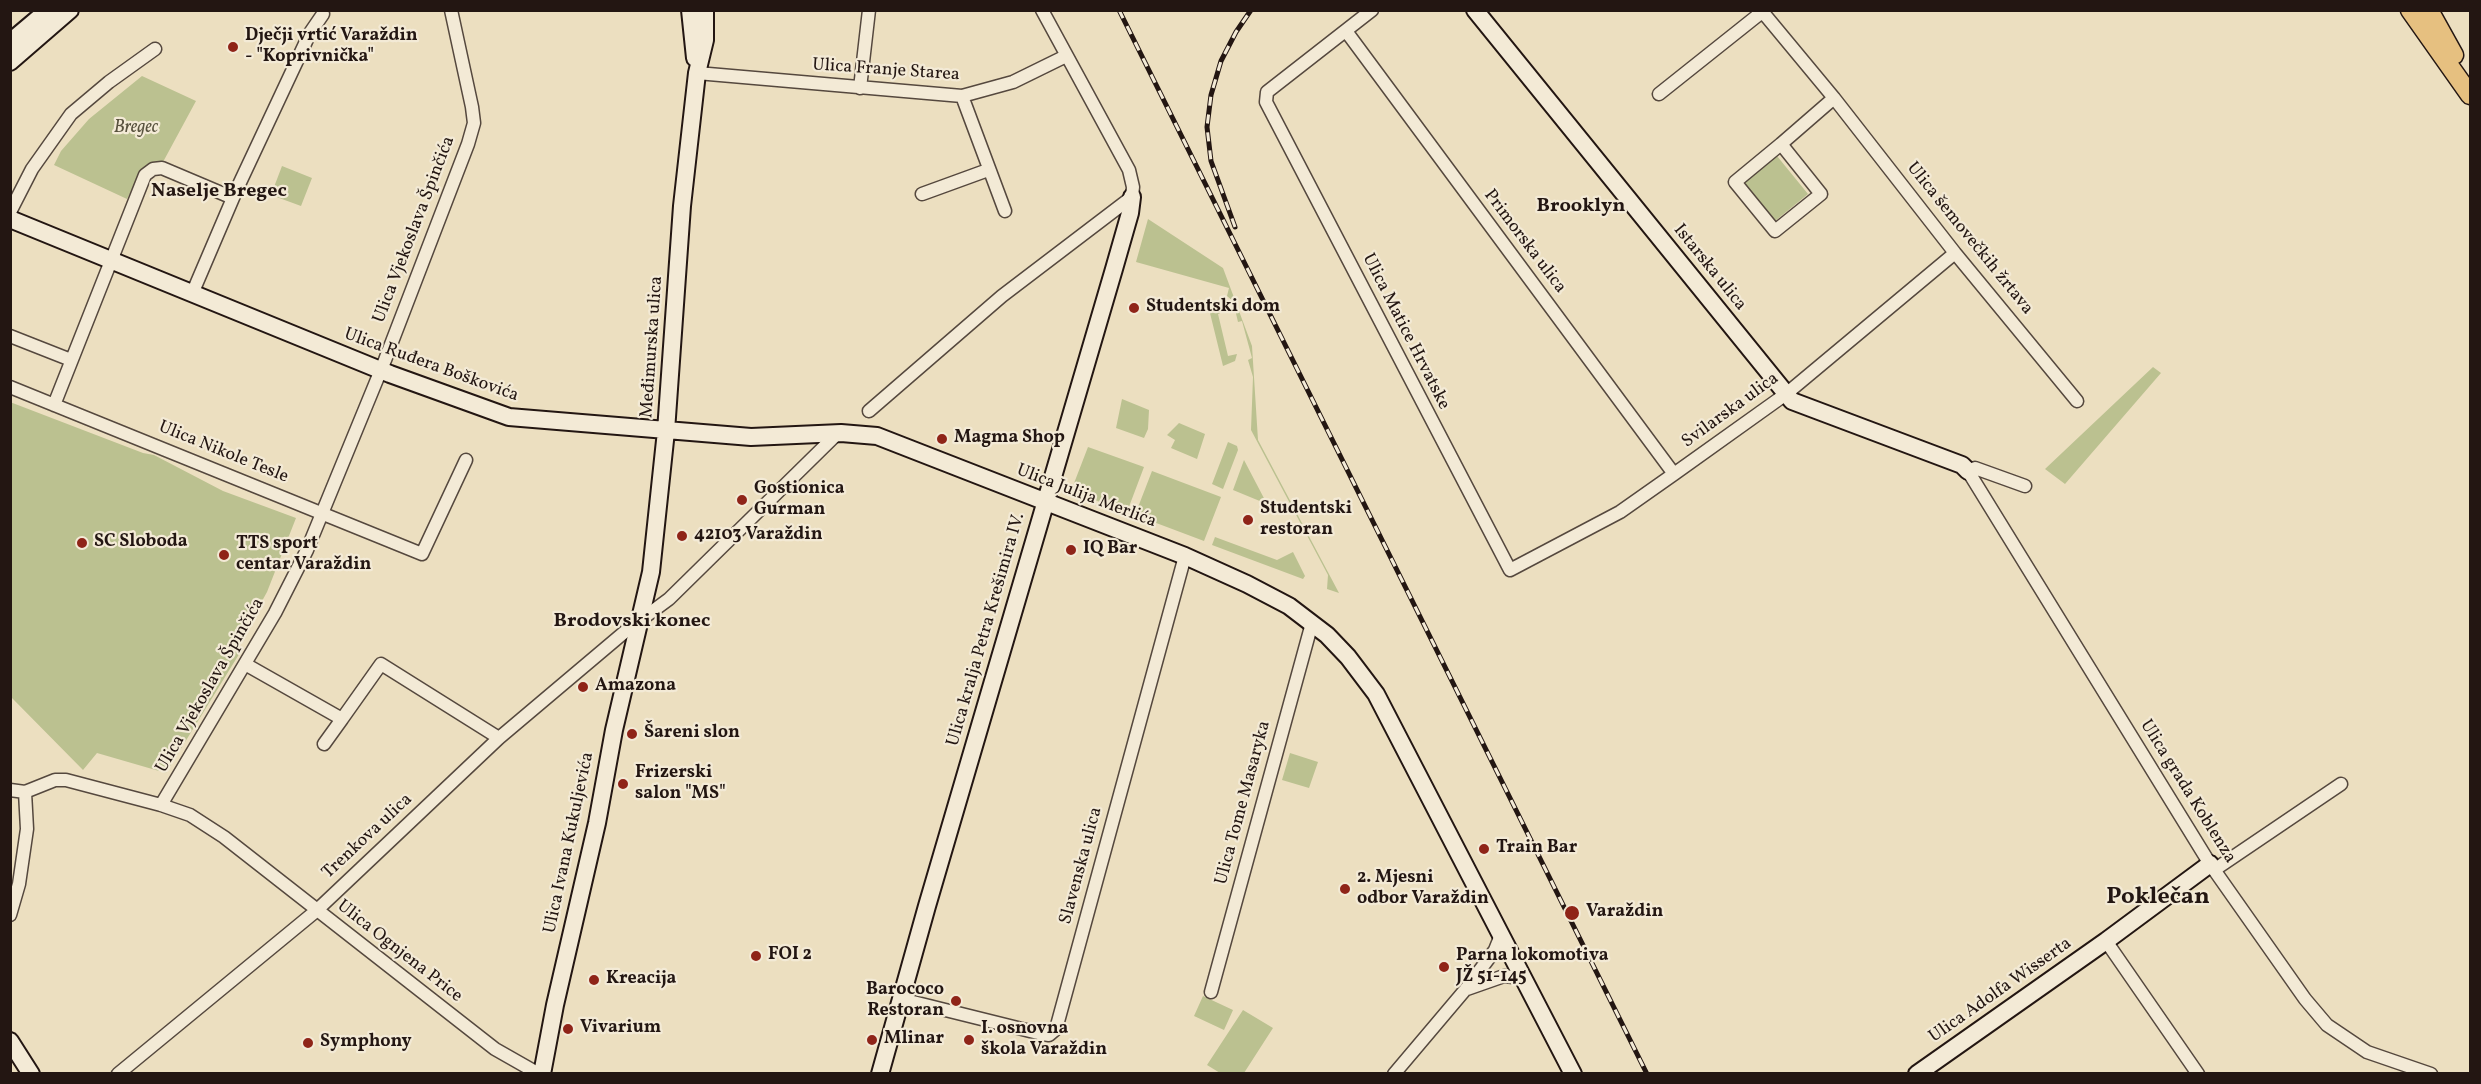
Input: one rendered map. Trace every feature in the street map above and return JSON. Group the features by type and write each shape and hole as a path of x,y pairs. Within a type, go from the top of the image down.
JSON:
{"main road":[{"path":"2410,10 2470,95"},
{"path":"2429,10 2470,86"}],"street":[{"path":"10,42 48,10"},
{"path":"10,62 70,10"},
{"name":"Ulica Vjekoslava Špinčića","path":"161,805 275,613 323,512 381,370 468,144 474,123 451,10"},
{"name":"Međimurska ulica","path":"690,10 697,73"},
{"name":"Međimurska ulica","path":"640,622 651,572 666,431 682,206 697,73 705,40 705,10"},
{"path":"860,88 869,10"},
{"path":"868,411 1002,296 1132,197 1133,187 1129,170 1042,10"},
{"path":"1346,31 1372,10"},
{"name":"Istarska ulica","path":"1475,10 1792,401 1962,465 1968,471"},
{"name":"Ulica šemovečkih žrtava","path":"1659,94 1761,11 2077,401"},
{"path":"192,294 233,198 310,33 323,14"},
{"name":"Ulica Matice Hrvatske","path":"1346,31 1267,92 1265,98 1269,110 1510,570"},
{"name":"Primorska ulica","path":"1346,31 1674,474"},
{"path":"10,212 32,169 71,114 109,82 155,49"},
{"name":"Ulica Franje Starea","path":"697,73 962,96 1013,82 1066,56"},
{"path":"962,96 1005,211"},
{"path":"1781,144 1821,194 1775,231 1735,182 1834,99"},
{"path":"54,405 145,175 153,169 162,168 233,198"},
{"path":"922,194 988,170"},
{"name":"Ulica kralja Petra Krešimira IV.","path":"880,1074 930,894 1130,213 1132,197"},
{"name":"Ulica Ruđera Boškovića","path":"10,219 381,370 509,417 666,431"},
{"name":"Svilarska ulica","path":"1510,570 1620,512 1674,474 1786,394 1955,253"},
{"path":"10,336 71,360"},
{"name":"Ulica Nikole Tesle","path":"10,387 422,554 466,460"},
{"name":"Ulica Julija Merlića","path":"666,431 751,437 838,433 877,436 1185,556 1289,606 1338,646 1368,682 1412,759 1573,1074"},
{"name":"Trenkova ulica","path":"118,1074 316,911 499,738 627,630 669,599 838,433"},
{"path":"1968,471 1974,468 2025,486"},
{"name":"Ulica grada Koblenza","path":"1968,471 2212,867 2305,999 2327,1025 2367,1052 2431,1074"},
{"name":"Slavenska ulica","path":"902,999 1042,1034 1049,1035 1056,1029 1185,556"},
{"name":"Ulica Ivana Kukuljevića","path":"540,1074 597,823 614,730 640,622"},
{"name":"Ulica Tome Masaryka","path":"1211,992 1312,623"},
{"path":"245,664 342,719"},
{"path":"324,744 381,664 499,738"},
{"name":"Ulica Ognjena Price","path":"10,790 25,792 55,780 66,780 190,815 224,837 316,911 495,1048 540,1074"},
{"name":"Ulica Adolfa Wisserta","path":"1917,1074 2212,867 2341,784"},
{"path":"10,915 19,884 27,830 25,792"},
{"path":"1394,1074 1466,990 1495,950 1501,935"},
{"path":"2106,941 2198,1074"},
{"path":"1466,990 1495,978 1510,976 1523,978"},
{"path":"10,1041 31,1074"}],"green space":[{"name":"Bregec","path":"142,76 196,101 163,162 143,168 127,199 54,165 61,151 89,119"},
{"path":"1777,156 1808,194 1775,221 1744,183"},
{"path":"282,166 312,178 301,206 271,195"},
{"path":"1148,219 1223,268 1252,346 1258,440 1339,593 1327,589 1328,575 1251,430 1253,377 1248,360 1252,358 1242,321 1238,322 1233,301 1227,296 1229,288 1136,262"},
{"path":"1219,304 1225,311 1218,314 1228,356 1237,354 1235,361 1223,366 1209,309 1217,312"},
{"path":"2153,367 2161,373 2065,484 2045,469"},
{"path":"1122,399 1149,410 1148,429 1144,438 1116,428"},
{"name":"SC Sloboda","path":"10,402 143,453 154,455 223,491 296,518 267,592 236,648 241,651 166,773 97,753 83,770 11,697"},
{"path":"1179,423 1205,434 1197,459 1171,448 1175,440 1167,435"},
{"path":"1228,442 1237,446 1238,450 1223,489 1212,484"},
{"path":"1088,447 1144,467 1127,512 1071,491"},
{"path":"1244,460 1267,504 1233,490"},
{"path":"1152,471 1221,497 1204,541 1135,515"},
{"path":"1215,537 1277,560 1293,552 1305,576 1303,579 1212,545"},
{"path":"1290,753 1318,762 1309,788 1282,780"},
{"path":"1203,996 1233,1010 1224,1030 1194,1016"},
{"path":"1243,1010 1273,1028 1244,1073 1220,1073 1207,1065"}],"railway":[{"path":"1119,10 1647,1074"},
{"path":"1235,227 1211,161 1207,127 1211,95 1221,61 1251,10"}],"place":[{"name":"Dječji vrtić Varaždin - \"Koprivnička\"","path":"233,47"},
{"name":"Studentski dom","path":"1134,308"},
{"name":"Magma Shop","path":"942,439"},
{"name":"Gostionica Gurman","path":"742,500"},
{"name":"Studentski restoran","path":"1248,520"},
{"name":"42103 Varaždin","path":"682,536"},
{"name":"SC Sloboda","path":"82,543"},
{"name":"IQ Bar","path":"1071,550"},
{"name":"TTS sport centar Varaždin","path":"224,555"},
{"name":"Amazona","path":"583,687"},
{"name":"Šareni slon","path":"632,734"},
{"name":"Frizerski salon \"MS\"","path":"623,784"},
{"name":"Train Bar","path":"1484,849"},
{"name":"2. Mjesni odbor Varaždin","path":"1345,889"},
{"name":"Varaždin","path":"1572,913"},
{"name":"FOI 2","path":"756,956"},
{"name":"Parna lokomotiva JŽ 51-145","path":"1444,967"},
{"name":"Kreacija","path":"594,980"},
{"name":"Barococo Restoran","path":"956,1001"},
{"name":"Vivarium","path":"568,1029"},
{"name":"Mlinar","path":"872,1040"},
{"name":"I. osnovna škola Varaždin","path":"969,1040"},
{"name":"Symphony","path":"308,1043"}],"district":[{"name":"Naselje Bregec","path":"219,192"},
{"name":"Brooklyn","path":"1581,207"},
{"name":"Brodovski konec","path":"632,622"},
{"name":"Poklečan","path":"2158,899"}]}
